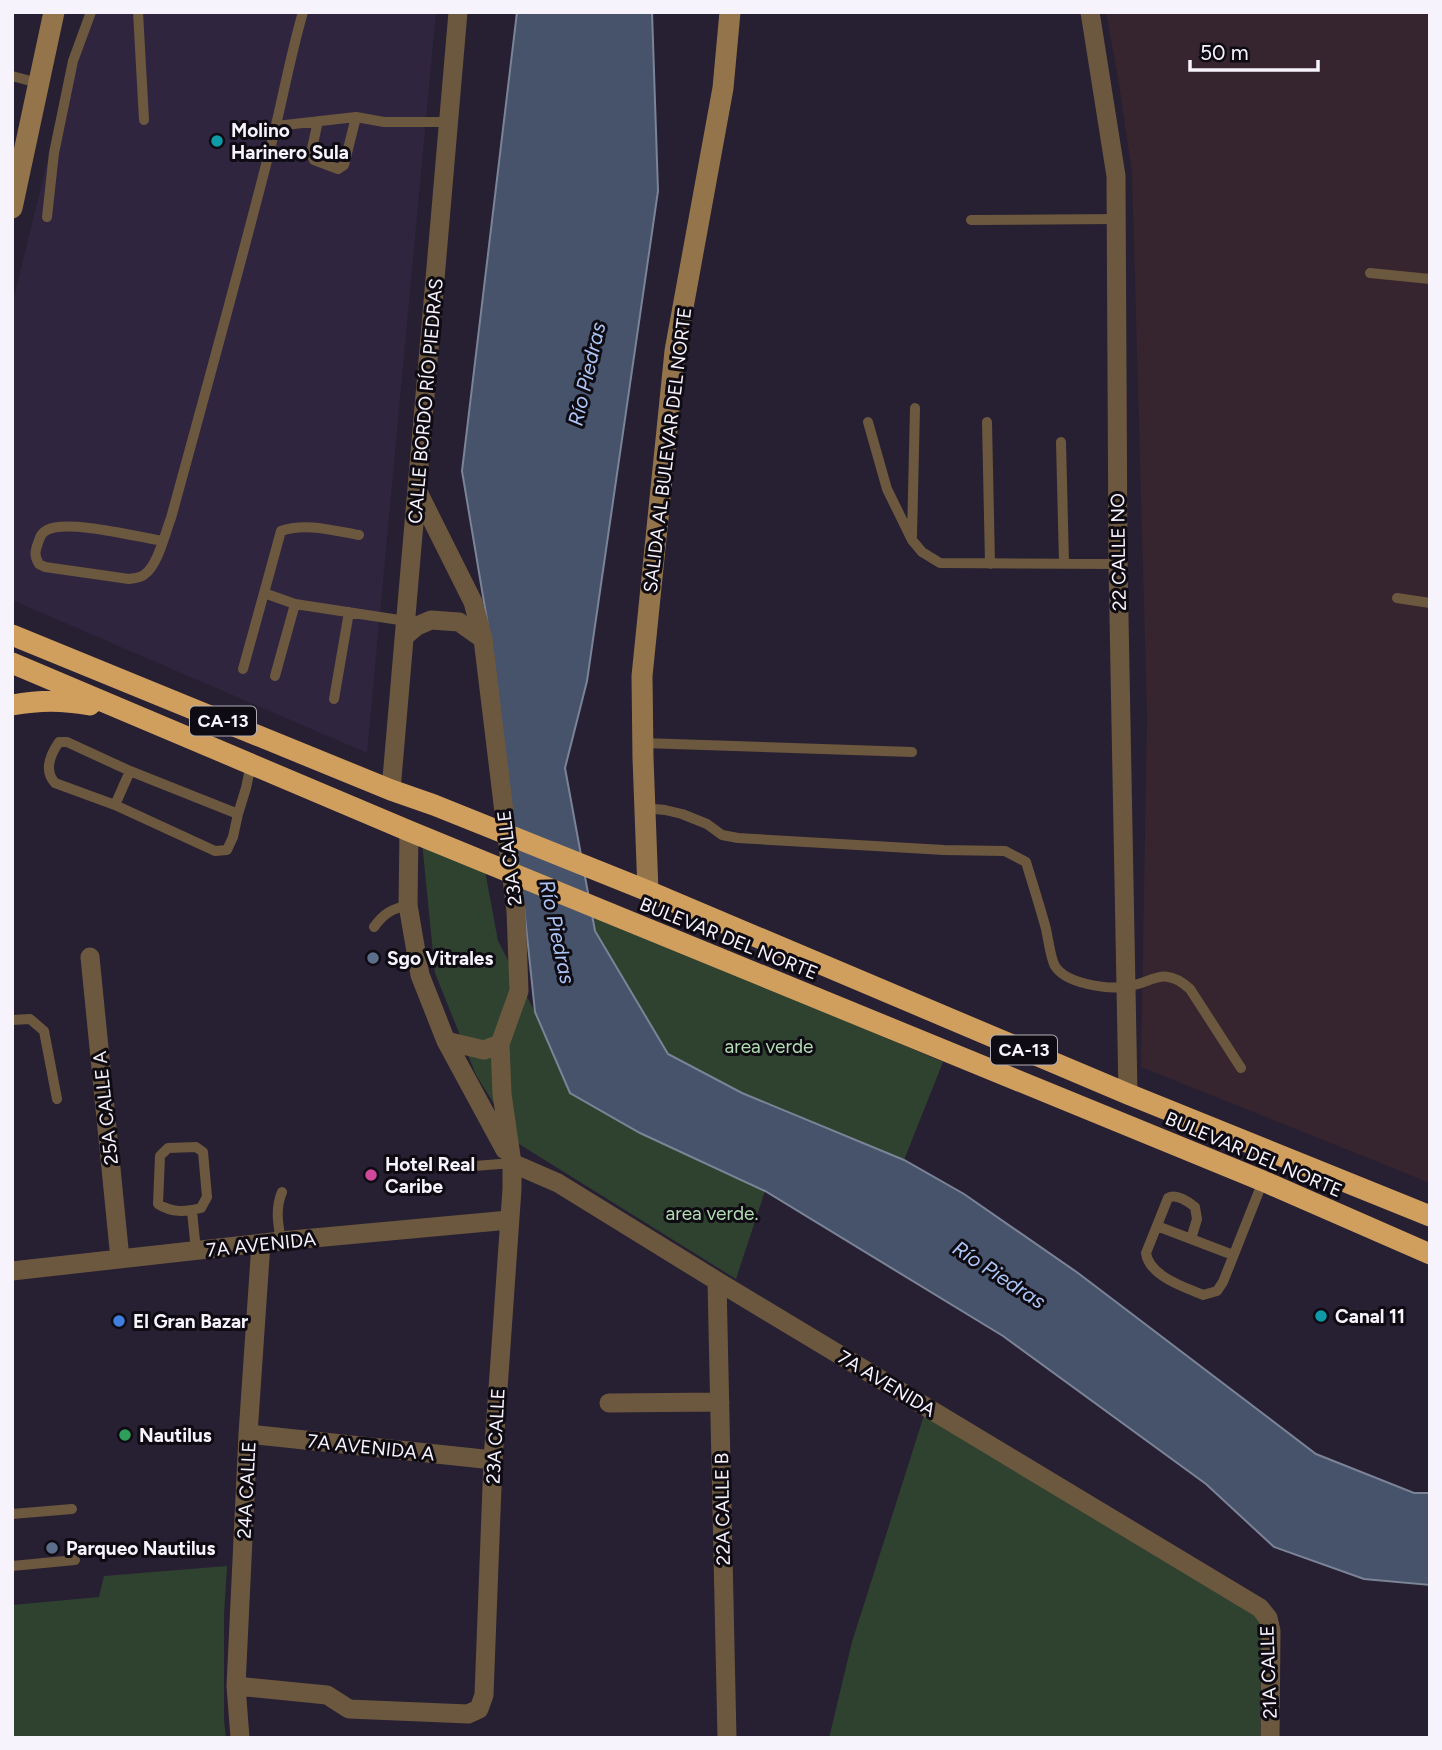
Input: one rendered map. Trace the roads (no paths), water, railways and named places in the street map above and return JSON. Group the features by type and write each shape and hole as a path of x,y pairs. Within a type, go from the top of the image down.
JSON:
{"highway":[{"name":"BULEVAR DEL NORTE","path":"12,635 391,790 648,891 1128,1094 1430,1216"},
{"name":"BULEVAR DEL NORTE","path":"12,663 643,928 1263,1181 1430,1254"},
{"path":"12,705 66,700 129,712"}],"street":[{"path":"12,208 54,12"},
{"name":"CALLE BORDO RÍO PIEDRAS","path":"391,790 458,12"},
{"name":"SALIDA AL BULEVAR DEL NORTE","path":"648,891 642,676 675,351 723,88 730,12"},
{"name":"22 CALLE NO","path":"1090,12 1116,176 1118,564 1128,1094"},
{"name":"23A CALLE","path":"236,1686 327,1695 349,1709 468,1714 480,1709 484,1695 493,1460 512,1189 512,1163 502,1094 500,1044 519,991 516,911 483,639 473,602 417,490"},
{"path":"406,629 431,620 459,622 483,639"},
{"name":"23A CALLE","path":"414,833 408,905 420,975 446,1041 512,1163"},
{"name":"25A CALLE A","path":"90,957 120,1259"},
{"path":"446,1041 484,1050 500,1044"},
{"name":"7A AVENIDA","path":"512,1163 558,1183 1260,1608"},
{"name":"7A AVENIDA","path":"12,1271 261,1243 509,1220"},
{"name":"24A CALLE","path":"240,1738 236,1686 248,1434 261,1243"},
{"name":"22A CALLE B","path":"717,1281 727,1738"},
{"path":"609,1403 720,1402"},
{"name":"7A AVENIDA A","path":"248,1434 493,1460"},
{"name":"21A CALLE","path":"1260,1608 1268,1618 1271,1631 1270,1738"}],"lane":[{"path":"47,217 54,153 73,61 91,12"},
{"path":"138,12 144,120"},
{"path":"163,541 87,528 57,526 40,535 35,552 38,564 45,567 116,578 139,578 152,568 163,541 171,518 222,331 303,12"},
{"path":"12,76 39,83"},
{"path":"276,126 356,117 384,122 449,122"},
{"path":"318,121 312,157 338,169 344,165 356,117"},
{"path":"971,220 1117,219"},
{"path":"1370,274 1430,279"},
{"path":"912,540 915,408"},
{"path":"868,422 887,489 912,540 922,552 940,563 1118,564"},
{"path":"987,422 990,564"},
{"path":"1061,442 1064,563"},
{"path":"243,669 281,531 291,527 359,535"},
{"path":"264,593 295,604 349,612 406,629"},
{"path":"1397,598 1430,603"},
{"path":"275,676 295,604"},
{"path":"334,699 349,612"},
{"path":"238,814 130,771 67,742 59,742 48,768 49,776 55,783 115,805 215,851 227,850 233,837 251,764"},
{"path":"643,743 912,752"},
{"path":"115,805 130,771"},
{"path":"645,808 682,814 707,824 722,835 738,838 1005,851 1026,862 1055,967 1070,979 1095,986 1126,987 1158,976 1180,981 1189,989 1241,1068"},
{"path":"374,926 389,910 408,905"},
{"path":"12,1020 30,1019 44,1031 57,1099"},
{"path":"168,1147 196,1147 203,1152 207,1196 201,1208 192,1211 168,1210 158,1204 160,1156 168,1147"},
{"path":"474,1166 512,1163"},
{"path":"1191,1239 1197,1219 1195,1208 1172,1196 1168,1198 1146,1253 1147,1262 1154,1270 1180,1286 1203,1296 1217,1291 1223,1282 1263,1181"},
{"path":"281,1241 277,1211 282,1192"},
{"path":"192,1211 196,1251"},
{"path":"1157,1226 1233,1255"},
{"path":"12,1514 72,1508"},
{"path":"12,1566 75,1560"}],"water":[{"name":"Río Piedras","path":"517,12 652,12 658,191 587,681 565,768 595,931 668,1054 742,1093 904,1160 964,1194 1078,1273 1316,1454 1414,1493 1430,1493 1430,1585 1364,1579 1274,1547 1206,1484 1003,1336 765,1191 640,1133 570,1093 535,1012 487,620 462,471"}],"place":[{"name":"Molino Harinero Sula","path":"217,141"},
{"name":"Sgo Vitrales","path":"373,958"},
{"name":"Hotel Real Caribe","path":"371,1175"},
{"name":"Canal 11","path":"1321,1316"},
{"name":"El Gran Bazar","path":"119,1321"},
{"name":"Nautilus","path":"125,1435"},
{"name":"Parqueo Nautilus","path":"52,1548"}],"park label":[{"name":"area verde","path":"769,1046"},
{"name":"area verde.","path":"712,1213"}]}
